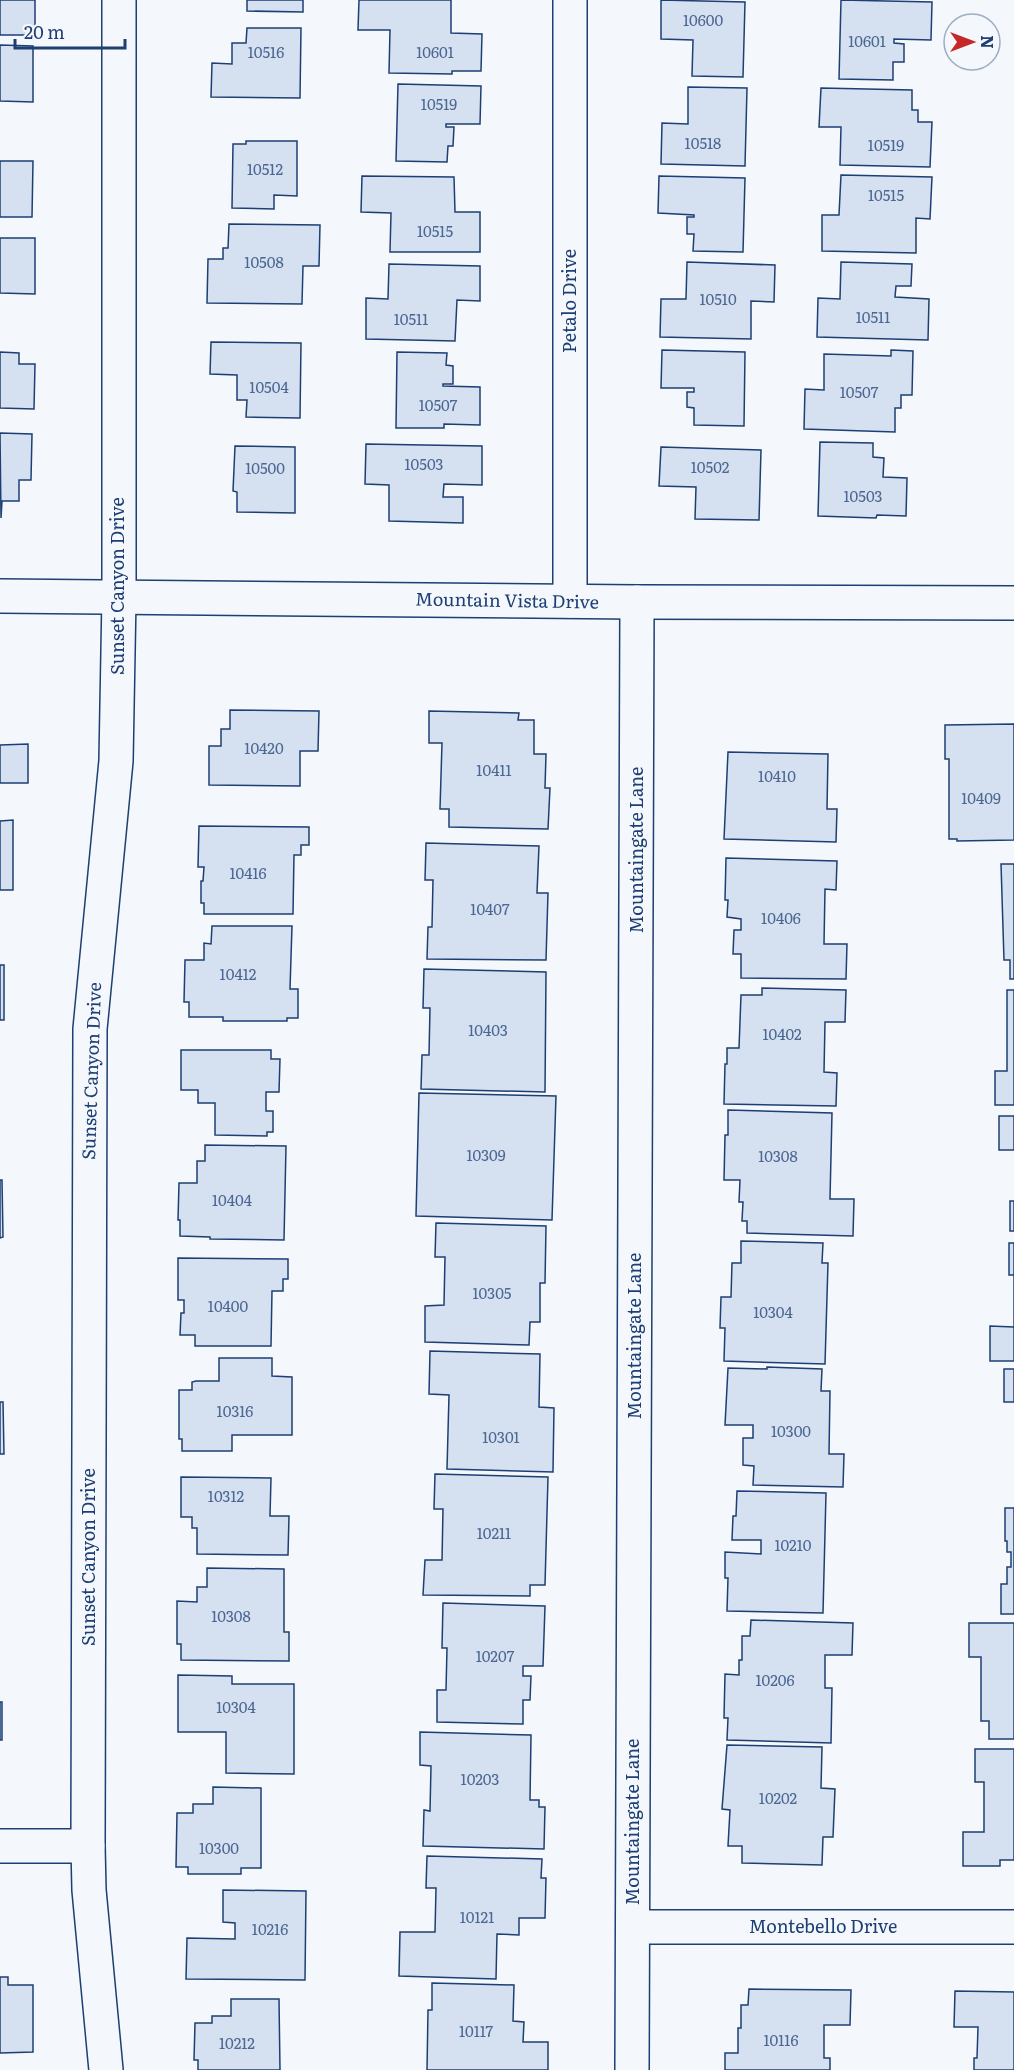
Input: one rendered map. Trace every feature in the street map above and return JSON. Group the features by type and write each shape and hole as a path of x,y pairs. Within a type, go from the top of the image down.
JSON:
{"street":[{"name":"Sunset Canyon Drive","path":"106,2070 89,1890 88,1846 90,1029 116,761 119,597 119,0"},
{"name":"Petalo Drive","path":"570,0 570,601"},
{"name":"Mountain Vista Drive","path":"0,596 1014,603"},
{"name":"Mountaingate Lane","path":"632,2070 638,602"},
{"path":"0,1846 88,1846"},
{"name":"Montebello Drive","path":"633,1926 1014,1927"}],"building":[{"path":"0,0 35,0 35,35 0,35"},
{"path":"247,0 303,0 303,12 247,11"},
{"path":"359,0 451,0 451,33 482,34 481,71 452,71 452,74 389,73 390,30 358,30"},
{"path":"661,0 745,2 743,77 692,76 693,40 661,39"},
{"path":"841,0 932,2 931,40 894,39 894,43 904,44 904,62 893,62 893,80 839,79"},
{"path":"247,28 301,28 300,98 211,97 212,63 232,64 232,43 246,43"},
{"path":"0,45 33,46 33,102 0,101"},
{"path":"398,84 481,86 480,124 446,124 446,127 454,127 453,146 448,146 447,162 396,161"},
{"path":"688,87 747,88 745,166 661,164 662,123 688,124"},
{"path":"821,88 912,90 912,110 918,110 918,122 932,122 930,167 840,165 841,127 819,127"},
{"path":"246,141 297,141 297,196 274,195 274,209 232,208 233,144 246,144"},
{"path":"0,161 33,161 32,217 0,217"},
{"path":"841,175 932,177 930,219 916,218 916,253 822,251 822,215 839,215"},
{"path":"362,176 454,177 455,212 480,212 480,252 390,252 391,213 361,212"},
{"path":"659,176 745,178 743,252 693,251 694,234 687,234 687,217 694,217 694,215 658,213"},
{"path":"229,224 320,225 319,266 303,266 302,304 207,303 208,259 223,259 223,248 228,248"},
{"path":"0,238 35,238 35,294 0,293"},
{"path":"687,262 775,265 774,302 751,301 751,339 660,337 661,299 686,299"},
{"path":"841,262 912,264 911,286 896,286 895,297 929,299 928,340 817,337 818,298 840,299"},
{"path":"389,264 480,266 480,301 457,300 455,341 366,339 366,298 388,299"},
{"path":"211,342 301,343 300,418 246,417 247,400 237,400 237,375 210,374"},
{"path":"662,350 745,352 744,426 694,425 694,408 687,407 687,392 694,392 694,388 661,388"},
{"path":"891,350 913,351 912,395 901,395 901,408 895,408 895,432 804,429 805,389 824,390 824,354 891,356"},
{"path":"0,352 19,353 19,364 35,364 34,409 0,408"},
{"path":"397,352 447,353 446,365 453,366 453,384 443,384 443,386 480,387 480,425 444,424 444,428 396,428"},
{"path":"0,433 32,434 31,480 19,480 19,501 2,501 1,518"},
{"path":"820,442 873,443 873,457 884,458 883,477 907,478 906,516 877,515 876,518 818,516"},
{"path":"366,444 482,446 482,485 444,484 443,497 463,497 463,523 389,521 389,485 365,484"},
{"path":"235,446 295,447 295,513 237,512 237,492 233,491"},
{"path":"661,447 761,450 759,520 695,519 696,487 659,486"},
{"path":"230,710 319,711 318,751 300,751 300,786 209,785 209,746 221,746 221,729 230,729"},
{"path":"429,711 519,713 518,720 534,720 534,754 546,754 545,788 550,788 548,829 449,827 449,809 440,809 442,743 429,743"},
{"path":"1014,724 1014,840 957,841 957,839 949,839 949,759 945,759 945,725"},
{"path":"28,744 28,783 0,783 0,745"},
{"path":"728,752 828,754 827,809 837,809 836,842 724,839"},
{"path":"13,820 13,890 0,890 0,821"},
{"path":"199,826 309,827 309,845 301,845 301,855 294,855 293,914 204,914 204,903 201,903 201,881 203,881 204,867 198,867"},
{"path":"426,843 539,846 537,893 548,893 546,960 427,959 428,927 432,927 433,880 425,880"},
{"path":"726,858 837,861 836,890 825,889 824,944 847,944 846,979 741,978 741,954 733,954 734,930 741,930 741,919 727,917"},
{"path":"1001,864 1014,864 1014,979 1010,979 1010,960 1004,960"},
{"path":"212,926 292,926 290,989 298,989 298,1018 287,1018 287,1021 223,1021 223,1017 189,1017 189,1002 184,1002 185,960 204,960 204,943 211,944"},
{"path":"0,965 4,965 4,1020 0,1020"},
{"path":"424,969 546,972 545,1092 421,1089 422,1055 429,1055 430,1008 423,1008"},
{"path":"762,988 846,990 845,1022 825,1022 824,1072 837,1073 836,1106 724,1104 727,1048 739,1048 741,995 762,995"},
{"path":"1007,990 1014,990 1014,1105 995,1105 995,1071 1007,1071"},
{"path":"181,1050 271,1050 271,1059 280,1059 279,1092 266,1092 266,1111 273,1111 273,1132 267,1132 267,1136 215,1135 215,1103 198,1103 198,1090 181,1090"},
{"path":"419,1093 556,1096 552,1220 416,1216"},
{"path":"728,1110 832,1113 830,1199 854,1199 853,1236 747,1233 747,1221 742,1221 743,1202 739,1202 740,1180 724,1180"},
{"path":"999,1116 1014,1116 1014,1150 999,1150"},
{"path":"205,1145 286,1146 284,1240 210,1239 210,1237 180,1236 179,1183 197,1183 197,1161 205,1161"},
{"path":"0,1180 2,1180 3,1237 0,1238"},
{"path":"1010,1201 1014,1201 1014,1231 1010,1231"},
{"path":"436,1223 546,1226 545,1283 540,1283 540,1322 530,1322 529,1345 425,1342 425,1306 444,1305 445,1257 435,1257"},
{"path":"741,1241 823,1243 822,1263 828,1263 825,1364 724,1361 725,1328 720,1328 721,1297 731,1297 732,1263 741,1263"},
{"path":"1009,1243 1014,1243 1014,1275 1009,1275"},
{"path":"178,1258 288,1259 288,1279 283,1279 283,1291 272,1291 271,1346 195,1346 195,1335 180,1335 184,1300 178,1300"},
{"path":"990,1326 1014,1327 1014,1361 990,1361"},
{"path":"430,1351 540,1354 539,1407 554,1408 553,1472 447,1469 449,1395 429,1394"},
{"path":"219,1358 272,1358 272,1376 292,1377 292,1435 232,1435 232,1451 182,1451 182,1439 179,1439 179,1390 192,1390 192,1382 196,1381 219,1381"},
{"path":"767,1367 822,1369 821,1391 830,1391 829,1454 844,1454 843,1487 753,1485 754,1466 743,1465 743,1438 753,1438 753,1425 725,1425 728,1368 767,1369"},
{"path":"1004,1369 1014,1369 1014,1402 1004,1402"},
{"path":"0,1402 3,1402 4,1454 0,1454"},
{"path":"435,1474 548,1477 545,1585 530,1585 530,1596 423,1595 425,1560 442,1560 443,1509 434,1509"},
{"path":"181,1477 271,1478 270,1516 289,1516 288,1555 197,1554 197,1528 192,1528 192,1517 181,1517"},
{"path":"737,1491 826,1493 823,1613 727,1611 728,1578 725,1578 725,1552 761,1554 761,1540 732,1540"},
{"path":"1005,1508 1014,1508 1014,1614 1001,1614 1001,1584 1007,1584 1007,1567 1011,1567 1011,1552 1007,1552 1007,1541 1005,1541"},
{"path":"207,1568 284,1569 284,1632 289,1632 289,1661 181,1660 181,1644 177,1644 177,1601 197,1602 197,1587 207,1587"},
{"path":"443,1603 545,1606 543,1666 523,1666 523,1676 531,1676 530,1700 523,1700 523,1724 437,1722 437,1690 446,1690 447,1648 442,1648"},
{"path":"751,1620 853,1623 852,1655 825,1655 825,1688 832,1688 831,1743 727,1740 728,1718 724,1718 725,1674 739,1675 739,1660 742,1660 742,1636 750,1636"},
{"path":"969,1623 1014,1623 1014,1739 989,1739 989,1721 981,1721 981,1657 969,1657"},
{"path":"178,1675 232,1676 232,1684 294,1684 294,1774 226,1773 226,1732 178,1732"},
{"path":"0,1702 2,1702 2,1740 0,1740"},
{"path":"420,1732 531,1735 530,1800 539,1800 539,1807 545,1807 544,1849 423,1846 424,1810 430,1811 431,1766 420,1765"},
{"path":"727,1745 822,1747 821,1788 835,1789 833,1837 823,1837 822,1865 742,1863 742,1846 728,1846 730,1810 722,1809"},
{"path":"975,1749 1014,1749 1014,1860 1000,1860 1000,1866 963,1866 963,1832 984,1832 984,1782 975,1782"},
{"path":"213,1787 261,1788 261,1868 241,1868 241,1874 188,1874 188,1867 176,1867 177,1813 193,1813 193,1804 213,1804"},
{"path":"427,1856 542,1859 541,1878 546,1878 545,1918 519,1918 519,1935 497,1934 496,1979 399,1976 400,1932 435,1932 436,1888 426,1888"},
{"path":"223,1890 306,1891 305,1980 186,1979 187,1938 235,1939 235,1923 223,1922"},
{"path":"0,1977 8,1977 8,1985 33,1985 33,2052 0,2053"},
{"path":"432,1983 514,1985 513,2021 524,2022 523,2042 548,2042 548,2070 427,2070 428,2010 432,2010"},
{"path":"749,1989 851,1990 850,2025 824,2025 824,2058 830,2058 830,2070 725,2070 725,2053 738,2053 741,2005 748,2005"},
{"path":"955,1991 1014,1992 1014,2070 974,2070 974,2058 977,2058 978,2027 954,2027"},
{"path":"231,1999 279,1999 280,2070 198,2070 198,2060 194,2060 195,2023 212,2023 212,2016 231,2016"}]}
